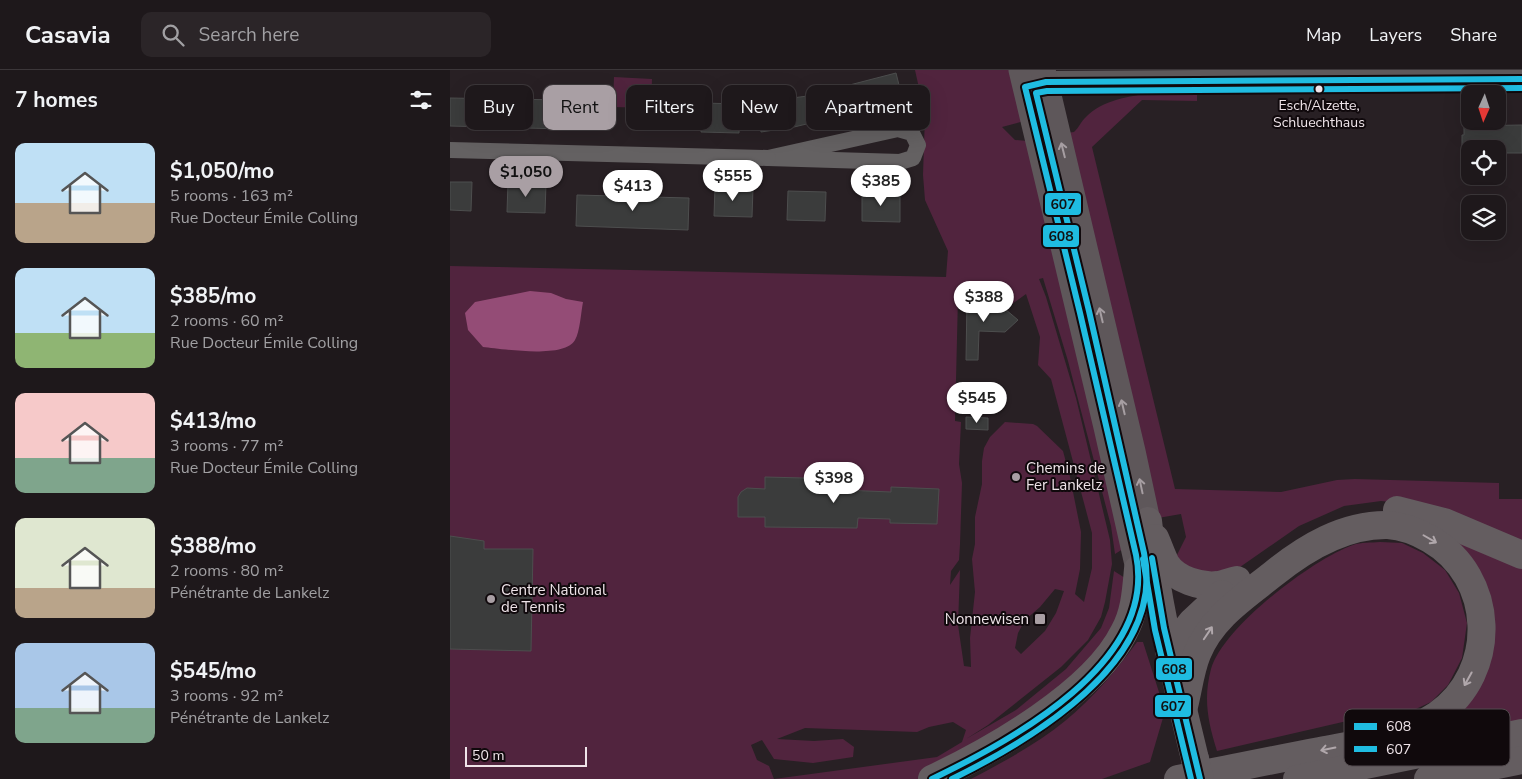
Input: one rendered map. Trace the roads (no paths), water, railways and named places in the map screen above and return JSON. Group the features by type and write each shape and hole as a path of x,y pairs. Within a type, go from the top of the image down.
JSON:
{"highway":[{"path":"1167,640 1181,634 1204,608 1296,536 1340,515 1373,509 1392,509 1425,516 1444,522 1522,555"},
{"path":"1148,521 1166,565 1174,572 1192,582 1206,585 1238,580"},
{"path":"1148,521 1153,568 1183,710 1191,772 1344,745"},
{"path":"1183,710 1197,656 1203,641 1224,614 1286,564 1331,537 1353,529 1389,525 1421,534 1450,553 1462,566 1475,591 1482,623 1482,640 1478,658 1472,675 1462,691 1445,709"},
{"path":"1138,569 1167,640"},
{"path":"932,779 969,760 1025,726 1080,687 1099,668 1114,649 1128,624 1135,602 1138,569"},
{"path":"1297,779 1361,766"},
{"path":"1428,779 1492,766"}],"main road":[{"path":"1034,77 1470,75 1522,80"},
{"path":"1034,77 1134,451 1148,521"},
{"path":"1034,77 1106,427 1138,569"}],"street":[{"path":"450,150 900,162 913,158 918,145 912,133 898,129 768,158"}],"place":[{"name":"Esch/Alzette, Schluechthaus","path":"1319,89"},
{"name":"Chemins de Fer Lankelz","path":"1016,477"},
{"name":"Centre National de Tennis","path":"491,599"},
{"name":"Nonnewisen","path":"1040,619"}]}
